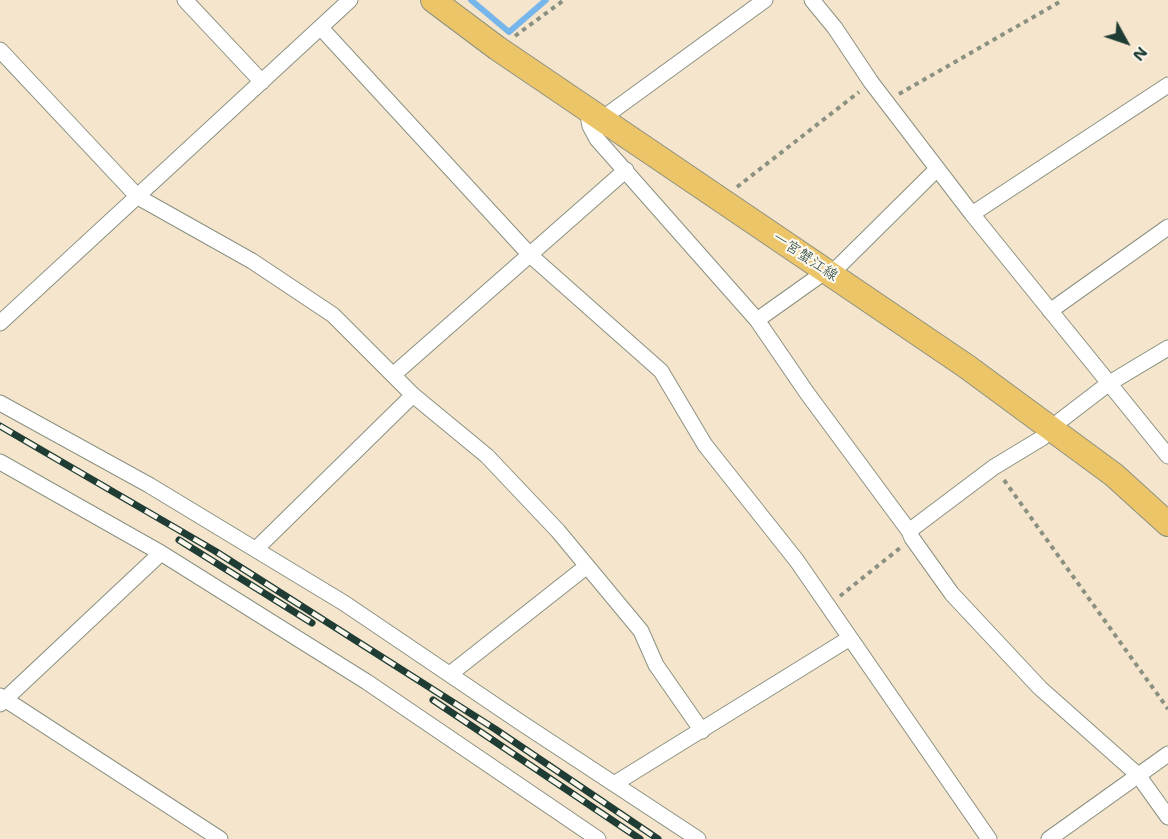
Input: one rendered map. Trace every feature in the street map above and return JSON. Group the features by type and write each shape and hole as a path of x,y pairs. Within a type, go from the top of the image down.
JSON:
{"main road":[{"name":"一宮蟹江線","path":"433,0 497,48 966,366 1114,475 1168,524"}],"street":[{"path":"185,0 262,82"},
{"path":"0,323 350,0"},
{"path":"765,0 611,112 597,116 590,126 597,139 757,320 952,594 1040,688 1138,775 1168,817"},
{"path":"812,0 835,28 886,102 972,214 1168,456"},
{"path":"321,28 530,255 661,371 705,446 797,561 989,839"},
{"path":"0,50 138,197 252,261 333,315 412,395 487,456 558,531 641,631 656,665 702,731"},
{"path":"972,214 1168,85"},
{"path":"757,320 826,271 838,267 937,169"},
{"path":"393,375 626,170"},
{"path":"1050,311 1168,227"},
{"path":"911,535 994,467 1042,438 1108,384 1168,348"},
{"path":"256,549 412,395"},
{"path":"0,403 149,485 344,603 698,839"},
{"path":"0,462 161,554 367,682 595,838"},
{"path":"161,554 2,700 220,839"},
{"path":"450,674 587,566"},
{"path":"614,784 850,638"},
{"path":"1049,839 1168,754"}],"path":[{"path":"497,48 564,0"},
{"path":"886,102 1063,0"},
{"path":"720,200 872,82"},
{"path":"994,467 1168,709"},
{"path":"828,605 911,535"}],"waterway":[{"path":"471,0 509,32 546,0"}],"railway":[{"path":"0,426 215,551 495,729 658,839"},
{"path":"179,540 312,623"},
{"path":"433,700 640,839"}]}
